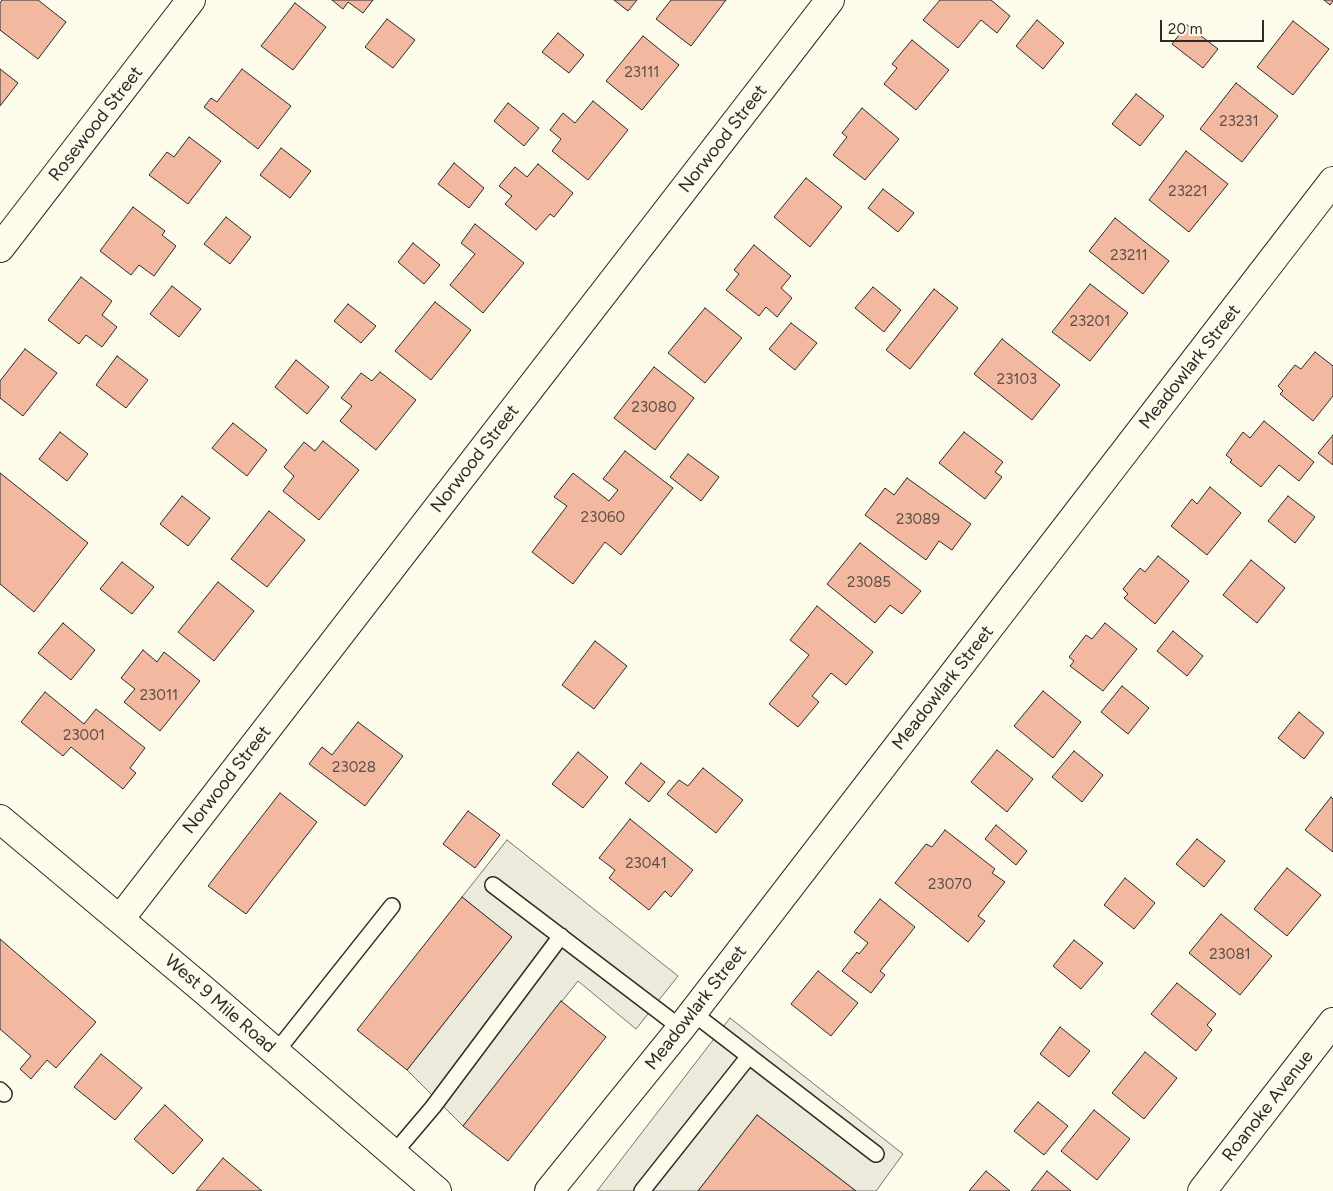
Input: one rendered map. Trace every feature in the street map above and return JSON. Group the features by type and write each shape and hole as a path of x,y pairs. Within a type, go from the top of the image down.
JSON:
{"street":[{"name":"Rosewood Street","path":"0,248 191,0"},
{"name":"Norwood Street","path":"120,919 830,0"},
{"name":"Meadowlark Street","path":"549,1191 687,1021 1333,181"},
{"name":"West 9 Mile Road","path":"0,819 120,919 437,1191"},
{"name":"Roanoke Avenue","path":"1202,1191 1333,1022"}],"lane":[{"path":"493,885 561,936 687,1021 749,1056 876,1154"},
{"path":"276,1052 392,906"},
{"path":"394,1153 433,1106 561,936"},
{"path":"642,1191 749,1056"}],"shaded area":[{"path":"507,840 678,976 636,1029 578,981 463,1126 407,1070 512,937 462,897"},
{"path":"730,1018 903,1154 876,1191 856,1191 757,1115 698,1191 597,1191"}],"building":[{"path":"2,0 38,0 66,22 38,59 0,30 0,3"},
{"path":"332,0 373,0 363,13 348,2 343,9"},
{"path":"614,0 637,0 628,11"},
{"path":"671,0 726,0 691,46 656,19"},
{"path":"940,0 991,0 1010,16 997,33 981,20 958,48 923,20"},
{"path":"1324,0 1333,0 1333,1 1330,5"},
{"path":"295,3 326,27 293,70 261,46"},
{"path":"387,19 415,40 393,68 365,47"},
{"path":"1037,20 1064,43 1043,69 1016,46"},
{"path":"1293,21 1329,49 1293,95 1257,67"},
{"path":"1187,25 1218,49 1203,68 1172,44"},
{"path":"558,33 584,55 569,73 542,52"},
{"path":"643,36 679,65 642,110 606,81"},
{"path":"912,40 949,70 916,110 884,84 897,68 892,64"},
{"path":"0,69 18,83 0,106"},
{"path":"242,69 291,106 258,149 204,107 211,98 217,102"},
{"path":"1236,83 1278,116 1242,162 1200,129"},
{"path":"1136,94 1164,116 1140,146 1112,124"},
{"path":"593,101 628,130 588,180 552,151 561,139 550,130 563,113 575,123"},
{"path":"508,103 539,128 524,146 494,121"},
{"path":"862,108 899,139 865,180 833,155 847,137 842,133"},
{"path":"189,137 221,161 188,204 149,175 167,152 174,157"},
{"path":"281,148 311,171 290,198 260,175"},
{"path":"1186,151 1228,184 1189,232 1149,200"},
{"path":"454,163 484,188 469,208 438,184"},
{"path":"538,164 573,193 554,217 550,214 536,230 505,204 512,196 499,186 515,167 527,177"},
{"path":"806,178 842,207 810,247 774,217"},
{"path":"883,189 914,213 898,232 868,208"},
{"path":"133,207 165,231 162,235 176,246 154,276 139,265 131,275 100,251"},
{"path":"226,217 251,237 230,264 204,244"},
{"path":"1115,218 1169,261 1143,294 1089,251"},
{"path":"475,224 524,263 483,313 450,285 475,254 461,243"},
{"path":"413,243 440,265 424,284 398,262"},
{"path":"754,245 791,276 781,288 792,298 777,317 766,307 759,316 726,290 739,274 734,270"},
{"path":"81,277 112,301 102,315 117,327 102,347 86,335 79,344 48,320"},
{"path":"1090,284 1128,313 1090,361 1052,332"},
{"path":"172,286 201,309 179,337 150,314"},
{"path":"873,287 901,310 884,332 855,308"},
{"path":"934,289 958,308 910,369 886,350"},
{"path":"435,302 471,330 431,380 395,351"},
{"path":"348,304 376,326 361,343 334,321"},
{"path":"705,308 742,338 705,383 668,353"},
{"path":"791,323 817,343 795,370 769,349"},
{"path":"1002,339 1060,385 1032,420 974,374"},
{"path":"25,349 57,373 23,416 0,398 0,381"},
{"path":"1315,352 1333,366 1333,396 1313,421 1280,394 1283,391 1278,386 1295,365 1301,369"},
{"path":"117,356 148,380 126,408 96,385"},
{"path":"296,360 329,387 307,414 275,387"},
{"path":"654,367 694,398 655,450 614,418"},
{"path":"380,372 416,400 376,450 340,421 352,406 341,398 361,373 372,381"},
{"path":"1264,421 1314,462 1299,481 1279,465 1261,487 1230,462 1232,460 1226,455 1243,432 1250,438"},
{"path":"233,423 267,450 247,476 212,448"},
{"path":"60,432 88,454 67,481 39,459"},
{"path":"964,432 1003,462 995,472 1002,477 985,499 939,463"},
{"path":"1333,435 1333,465 1318,453"},
{"path":"323,441 359,470 319,520 283,491 294,476 284,467 304,442 315,451"},
{"path":"625,451 673,488 621,555 605,542 573,584 532,552 567,506 554,497 573,473 609,501 618,490 603,479"},
{"path":"688,454 719,477 701,501 670,477"},
{"path":"0,473 88,543 34,612 0,584"},
{"path":"907,478 971,524 952,550 939,541 926,560 865,515 885,488 894,495"},
{"path":"1210,487 1241,513 1207,555 1171,526 1192,499 1197,504"},
{"path":"182,496 210,518 188,546 160,524"},
{"path":"1288,496 1315,517 1295,543 1268,521"},
{"path":"269,511 305,540 267,587 231,559"},
{"path":"860,543 921,591 902,614 890,605 875,623 827,584"},
{"path":"1158,556 1189,581 1155,624 1124,598 1128,594 1123,589 1140,568 1145,572"},
{"path":"1251,560 1285,588 1257,623 1223,595"},
{"path":"122,562 154,587 132,614 100,589"},
{"path":"218,582 254,611 214,661 178,632"},
{"path":"817,606 873,652 846,685 831,673 812,696 819,702 798,727 769,704 809,655 790,640"},
{"path":"63,623 95,650 71,680 38,653"},
{"path":"1105,623 1137,649 1103,691 1070,666 1074,661 1069,657 1086,635 1092,639"},
{"path":"1173,631 1203,656 1187,676 1157,651"},
{"path":"595,641 627,666 594,709 562,685"},
{"path":"143,650 157,662 164,652 200,681 160,731 124,702 135,689 121,678"},
{"path":"1122,686 1149,708 1128,734 1101,712"},
{"path":"1043,691 1081,722 1053,758 1014,726"},
{"path":"45,692 84,724 96,709 145,748 130,768 136,773 123,789 71,747 63,756 21,722"},
{"path":"1299,712 1324,733 1304,759 1278,738"},
{"path":"358,722 403,756 365,806 309,764 322,747 332,755"},
{"path":"997,750 1033,779 1007,812 971,782"},
{"path":"1074,751 1103,775 1082,802 1052,777"},
{"path":"578,752 608,777 583,808 552,784"},
{"path":"641,763 665,782 649,802 625,783"},
{"path":"703,768 743,800 716,833 667,794 679,780 688,786"},
{"path":"280,793 317,822 246,914 208,886"},
{"path":"1331,797 1333,799 1333,852 1305,830"},
{"path":"468,811 500,835 475,868 443,844"},
{"path":"630,819 693,870 671,897 665,891 649,910 609,878 615,870 599,858"},
{"path":"996,825 1027,851 1016,865 985,839"},
{"path":"945,830 995,869 992,873 1005,882 978,916 985,921 968,942 895,883 926,844 932,847"},
{"path":"1197,839 1225,861 1204,887 1176,864"},
{"path":"1287,868 1321,895 1287,936 1254,909"},
{"path":"1125,878 1155,903 1134,929 1104,905"},
{"path":"462,897 512,937 407,1070 357,1030"},
{"path":"880,899 915,927 880,971 885,975 871,993 842,971 857,952 859,954 868,943 854,932"},
{"path":"1221,914 1272,956 1240,995 1189,953"},
{"path":"0,939 96,1022 56,1068 47,1060 31,1079 20,1069 31,1056 0,1029"},
{"path":"1074,940 1103,963 1081,989 1053,966"},
{"path":"818,971 858,1003 831,1036 791,1004"},
{"path":"1177,983 1216,1014 1207,1025 1212,1030 1196,1051 1151,1014"},
{"path":"561,1001 606,1037 508,1161 463,1126"},
{"path":"1060,1027 1090,1051 1069,1077 1040,1054"},
{"path":"1145,1052 1177,1078 1144,1119 1112,1093"},
{"path":"101,1054 142,1088 115,1120 74,1087"},
{"path":"1038,1102 1068,1126 1044,1155 1014,1131"},
{"path":"165,1105 203,1140 173,1174 134,1139"},
{"path":"1094,1110 1130,1139 1097,1180 1061,1151"},
{"path":"757,1115 856,1191 698,1191"},
{"path":"223,1158 262,1191 196,1191"},
{"path":"986,1171 1010,1191 969,1191"},
{"path":"1047,1171 1071,1191 1031,1191"}]}
